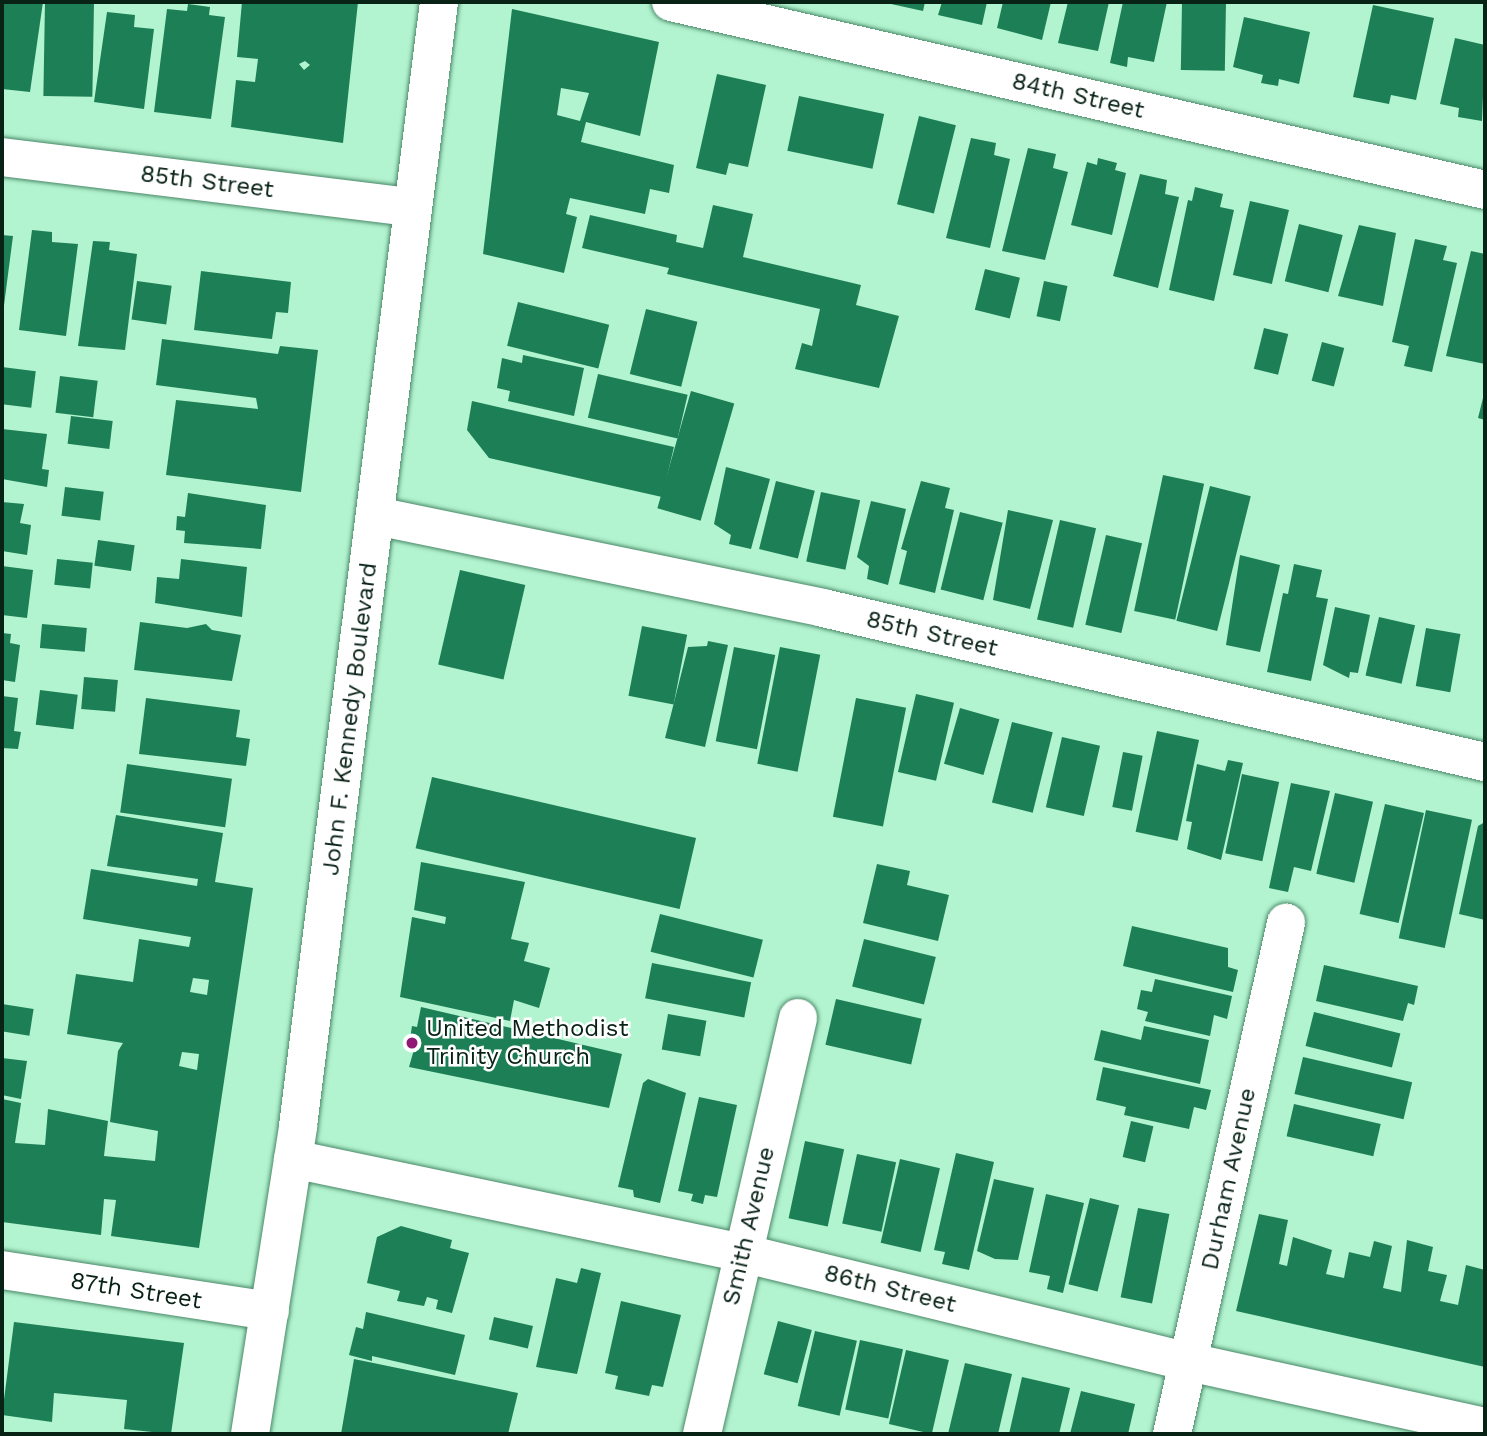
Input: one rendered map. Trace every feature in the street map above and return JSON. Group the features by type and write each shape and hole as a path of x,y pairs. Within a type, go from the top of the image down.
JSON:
{"street":[{"name":"John F. Kennedy Boulevard","path":"250,1434 293,1159 439,2"},
{"name":"84th Street","path":"671,2 1485,190"},
{"name":"85th Street","path":"2,158 412,207"},
{"name":"85th Street","path":"376,516 823,608 1485,762"},
{"name":"Durham Avenue","path":"1172,1434 1286,923"},
{"name":"Smith Avenue","path":"702,1434 798,1017"},
{"name":"86th Street","path":"293,1159 742,1253 1189,1362 1485,1427"},
{"name":"87th Street","path":"2,1270 270,1311"}],"building":[{"path":"2,2 43,2 30,92 2,89"},
{"path":"45,2 94,3 92,97 43,96"},
{"path":"242,2 358,2 343,143 231,127 236,80 255,82 258,59 237,57","holes":["305,61 310,65 304,70 299,64"]},
{"path":"882,2 925,2 923,11"},
{"path":"942,2 987,2 982,25 938,15"},
{"path":"1003,2 1051,2 1042,40 997,28"},
{"path":"1068,2 1109,2 1098,51 1058,43"},
{"path":"1123,2 1167,2 1154,62 1128,57 1127,67 1110,63"},
{"path":"1182,2 1226,3 1225,71 1181,70"},
{"path":"188,4 210,7 209,15 225,17 211,119 154,112 167,9 187,11"},
{"path":"1373,5 1434,18 1416,100 1391,95 1389,104 1353,97"},
{"path":"512,9 659,42 640,136 586,122 581,142 674,165 669,193 650,189 645,214 570,198 566,214 577,217 564,273 483,254","holes":["561,88 589,93 580,121 557,115"]},
{"path":"107,12 135,15 134,27 154,29 144,109 94,102"},
{"path":"1244,17 1310,32 1299,84 1279,79 1278,86 1261,83 1263,75 1233,67"},
{"path":"1455,38 1485,45 1482,121 1458,117 1459,108 1440,104"},
{"path":"717,74 766,85 748,167 729,163 726,175 696,168"},
{"path":"799,96 884,114 872,169 787,151"},
{"path":"919,116 956,125 934,213 897,204"},
{"path":"971,138 996,143 994,155 1010,159 990,248 946,238"},
{"path":"1028,148 1056,154 1053,168 1068,172 1045,260 1002,251"},
{"path":"1098,158 1117,163 1115,170 1126,173 1112,235 1071,225 1087,162 1097,165"},
{"path":"1140,174 1167,180 1165,194 1179,197 1158,288 1113,276"},
{"path":"1195,187 1223,194 1220,207 1234,210 1214,301 1169,290 1188,200 1192,201"},
{"path":"1250,201 1289,210 1272,284 1233,275"},
{"path":"713,205 753,214 743,257 861,285 856,305 899,316 879,388 795,369 802,343 812,346 820,309 667,274 669,268 582,248 590,215 677,235 676,242 703,248"},
{"path":"1299,224 1343,235 1328,292 1285,281"},
{"path":"1359,225 1396,233 1383,306 1338,296"},
{"path":"32,230 52,232 52,242 78,244 66,336 19,330"},
{"path":"2,235 13,236 3,313 2,313"},
{"path":"1415,239 1447,246 1443,260 1457,263 1432,372 1404,366 1409,346 1392,342"},
{"path":"93,241 110,242 109,250 137,254 125,350 78,346"},
{"path":"1471,251 1485,254 1485,364 1446,356"},
{"path":"985,269 1020,278 1010,318 975,310"},
{"path":"201,271 291,282 288,313 276,312 272,339 194,330"},
{"path":"137,281 172,286 166,324 132,320"},
{"path":"1044,281 1067,286 1060,321 1037,316"},
{"path":"518,302 609,325 598,368 507,346"},
{"path":"646,309 697,322 681,387 630,374"},
{"path":"1264,328 1288,334 1278,375 1254,369"},
{"path":"162,339 278,354 280,346 318,350 301,492 166,475 176,400 258,409 256,398 156,385"},
{"path":"1322,342 1344,348 1334,387 1312,381"},
{"path":"523,355 584,368 574,416 508,401 510,391 497,388 502,358 522,363"},
{"path":"2,367 36,371 31,408 2,404"},
{"path":"598,374 688,395 678,439 588,418"},
{"path":"60,376 98,381 93,417 55,413"},
{"path":"691,391 734,403 701,521 657,508"},
{"path":"1485,394 1485,420 1478,418"},
{"path":"472,401 674,447 662,497 489,458 467,430"},
{"path":"71,416 113,421 109,449 68,444"},
{"path":"2,429 47,434 42,469 49,470 47,487 2,479"},
{"path":"726,467 770,479 751,549 729,544 731,535 714,524"},
{"path":"1163,475 1204,484 1175,620 1134,611"},
{"path":"776,481 815,491 798,559 759,549"},
{"path":"921,481 950,488 945,508 954,510 935,593 899,584 907,551 901,549"},
{"path":"1210,486 1251,496 1217,631 1176,621"},
{"path":"65,487 104,492 100,521 61,516"},
{"path":"821,492 860,500 845,570 806,561"},
{"path":"188,493 266,505 261,549 184,543 185,531 176,530 177,516 185,517"},
{"path":"871,501 906,509 888,585 867,579 869,566 857,557"},
{"path":"2,502 24,504 20,523 31,525 27,555 2,551"},
{"path":"1008,510 1053,520 1030,609 993,600"},
{"path":"960,512 1003,523 983,600 941,590"},
{"path":"1060,520 1096,528 1073,628 1037,619"},
{"path":"1106,535 1142,543 1121,633 1085,625"},
{"path":"98,540 135,545 131,571 94,566"},
{"path":"1240,555 1280,565 1260,652 1226,645"},
{"path":"57,559 93,563 90,589 54,585"},
{"path":"181,559 247,567 242,617 155,603 157,577 179,579"},
{"path":"1294,564 1322,570 1316,597 1328,599 1311,681 1267,672 1283,593 1288,594"},
{"path":"2,566 33,570 27,618 2,615"},
{"path":"460,570 525,585 503,680 438,665"},
{"path":"1335,607 1370,615 1358,673 1350,672 1349,678 1323,665"},
{"path":"1379,617 1415,625 1402,684 1366,675"},
{"path":"140,622 187,628 206,624 212,630 241,635 232,681 134,670"},
{"path":"42,624 87,628 85,652 40,648"},
{"path":"642,626 687,635 674,704 628,696"},
{"path":"1426,628 1460,634 1450,692 1416,686"},
{"path":"2,633 11,634 10,643 20,645 15,682 2,680"},
{"path":"708,641 728,645 705,747 665,738 688,647 707,646"},
{"path":"734,647 775,655 757,749 716,741"},
{"path":"780,647 820,655 798,772 757,764"},
{"path":"84,677 118,680 115,712 81,709"},
{"path":"40,690 78,695 73,729 36,725"},
{"path":"916,694 954,703 936,781 898,772"},
{"path":"2,696 18,698 14,731 21,732 18,749 2,748"},
{"path":"146,698 240,710 236,737 250,739 246,766 139,754"},
{"path":"856,698 906,708 883,827 833,817"},
{"path":"960,708 999,719 983,775 944,764"},
{"path":"1012,722 1053,732 1033,813 992,803"},
{"path":"1157,731 1199,740 1178,841 1136,832"},
{"path":"1062,737 1100,746 1084,816 1046,807"},
{"path":"1123,752 1143,756 1132,811 1112,807"},
{"path":"1228,760 1243,763 1221,860 1187,849 1192,822 1186,821 1197,764 1225,771"},
{"path":"127,764 232,779 225,827 120,813"},
{"path":"1242,774 1279,782 1262,861 1225,853"},
{"path":"432,777 696,838 680,909 416,848"},
{"path":"1291,783 1330,791 1311,871 1294,867 1288,892 1269,888"},
{"path":"1335,793 1373,802 1354,883 1316,874"},
{"path":"1385,804 1424,813 1399,923 1360,914"},
{"path":"1426,810 1472,820 1445,948 1399,938"},
{"path":"116,815 223,833 215,882 253,888 199,1248 111,1236 116,1200 104,1199 101,1235 2,1222 2,1099 21,1103 15,1143 45,1145 48,1109 108,1121 104,1156 155,1161 158,1131 110,1122 118,1051 123,1043 67,1034 76,974 133,982 139,939 189,947 191,937 83,919 91,869 197,886 198,879 107,866","holes":["193,978 209,980 207,995 190,992","182,1052 199,1054 197,1070 179,1066"]},
{"path":"1485,822 1485,920 1459,914 1478,826"},
{"path":"421,862 525,882 511,939 529,943 524,961 550,968 539,1008 514,1000 510,1021 400,997 412,917 445,924 446,917 414,910"},
{"path":"877,864 910,871 907,885 949,895 938,941 863,923"},
{"path":"660,914 763,940 753,977 651,952"},
{"path":"1132,926 1228,948 1228,967 1238,970 1233,992 1123,966"},
{"path":"864,939 936,957 924,1004 852,987"},
{"path":"652,963 751,982 744,1018 645,998"},
{"path":"1324,965 1418,986 1414,1005 1408,1003 1403,1021 1316,1001"},
{"path":"1155,979 1232,996 1227,1019 1214,1015 1210,1036 1145,1021 1148,1012 1137,1009 1141,990 1152,992"},
{"path":"836,999 922,1019 911,1065 825,1045"},
{"path":"2,1004 34,1009 29,1036 2,1031"},
{"path":"421,1007 622,1054 609,1108 409,1067 415,1046 409,1045 412,1026 417,1027"},
{"path":"1314,1012 1400,1034 1392,1067 1306,1046"},
{"path":"668,1014 706,1021 700,1056 662,1049"},
{"path":"1144,1026 1209,1040 1200,1084 1094,1060 1101,1030 1141,1040"},
{"path":"1303,1057 1412,1082 1404,1119 1294,1094"},
{"path":"2,1058 27,1061 21,1099 2,1095"},
{"path":"1103,1067 1211,1090 1206,1110 1194,1107 1189,1129 1124,1115 1126,1107 1096,1100"},
{"path":"648,1079 686,1093 660,1203 634,1197 633,1190 618,1187 643,1083"},
{"path":"699,1097 737,1105 717,1197 705,1195 703,1204 691,1201 693,1194 678,1191"},
{"path":"1294,1104 1381,1124 1373,1156 1287,1136"},
{"path":"1131,1121 1153,1126 1145,1162 1123,1157"},
{"path":"805,1141 844,1149 828,1227 789,1218"},
{"path":"956,1153 994,1162 969,1270 942,1264 945,1252 934,1250"},
{"path":"857,1154 896,1162 881,1232 842,1223"},
{"path":"900,1159 940,1168 921,1252 881,1243"},
{"path":"994,1179 1034,1188 1018,1260 995,1259 977,1251"},
{"path":"1046,1194 1084,1203 1063,1293 1047,1289 1050,1276 1029,1272"},
{"path":"1090,1198 1119,1205 1098,1292 1068,1284"},
{"path":"1138,1208 1169,1214 1152,1303 1121,1297"},
{"path":"1259,1214 1288,1220 1279,1264 1287,1266 1293,1237 1332,1250 1326,1274 1344,1278 1349,1252 1370,1257 1374,1241 1392,1246 1383,1288 1401,1292 1407,1240 1433,1247 1428,1271 1447,1275 1440,1301 1458,1305 1466,1265 1485,1270 1485,1367 1236,1311"},
{"path":"401,1226 452,1240 450,1248 469,1253 452,1313 436,1309 438,1300 427,1297 424,1306 397,1301 400,1291 367,1283 377,1237"},
{"path":"581,1268 601,1273 577,1374 536,1367 556,1278 577,1283"},
{"path":"621,1301 681,1315 663,1387 652,1385 649,1396 615,1389 618,1376 605,1373"},
{"path":"366,1312 465,1335 455,1375 372,1356 372,1361 349,1355 356,1327 363,1329"},
{"path":"494,1317 533,1326 528,1348 489,1339"},
{"path":"778,1321 812,1330 798,1383 764,1374"},
{"path":"14,1322 184,1343 171,1434 124,1429 127,1400 54,1393 52,1422 2,1415"},
{"path":"815,1331 857,1341 840,1416 798,1406"},
{"path":"860,1340 903,1349 888,1419 845,1409"},
{"path":"906,1350 949,1360 932,1434 889,1424"},
{"path":"354,1359 518,1393 508,1434 341,1434"},
{"path":"965,1363 1012,1374 998,1434 948,1434"},
{"path":"1022,1377 1070,1388 1059,1434 1009,1434"},
{"path":"1081,1391 1135,1404 1128,1434 1070,1434"}],"place":[{"name":"United Methodist Trinity Church","path":"412,1043"}]}
